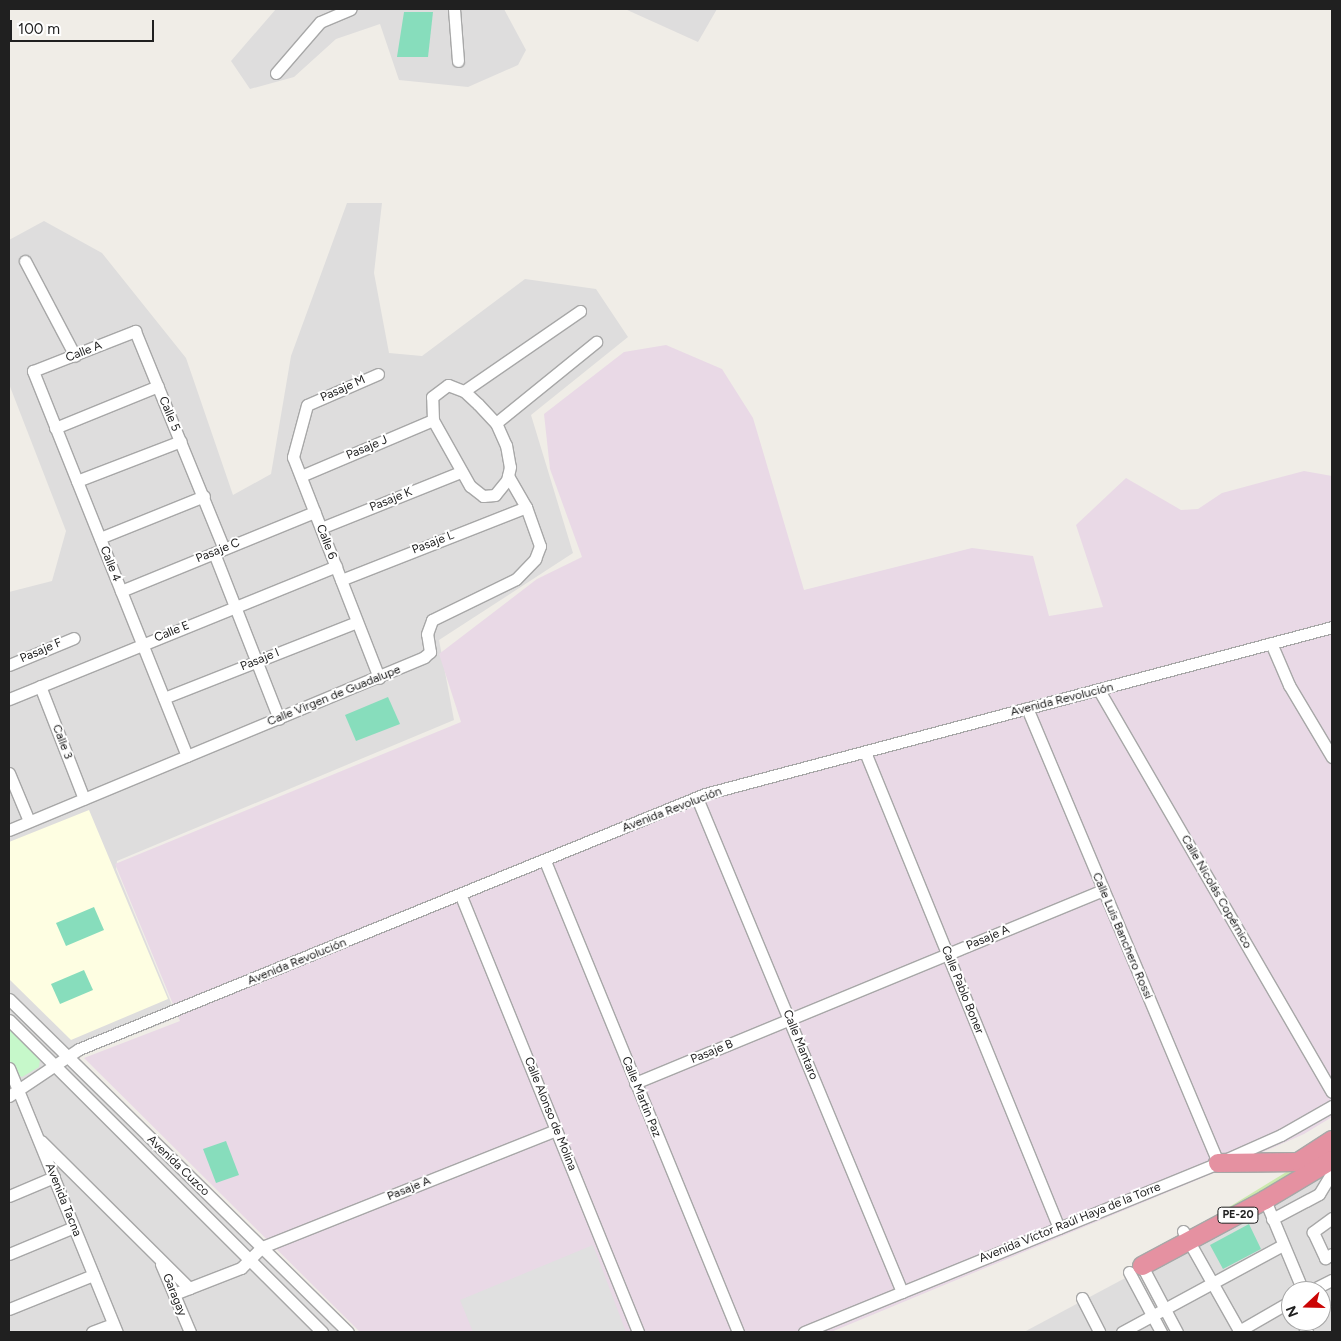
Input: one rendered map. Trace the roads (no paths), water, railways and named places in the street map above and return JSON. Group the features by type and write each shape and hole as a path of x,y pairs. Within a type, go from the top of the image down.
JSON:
{"highway":[{"path":"1218,1163 1298,1162 1332,1140"},
{"name":"PE-20","path":"1136,1269 1186,1236 1265,1200 1332,1160"}],"street":[{"path":"276,73 320,22 350,9"},
{"path":"454,9 458,61"},
{"path":"25,260 75,356"},
{"path":"464,391 580,310"},
{"name":"Calle A","path":"33,371 135,332"},
{"name":"Calle 5","path":"135,332 204,496 234,607 279,718"},
{"path":"496,423 596,342"},
{"name":"Calle 4","path":"33,371 187,756"},
{"name":"Pasaje M","path":"308,405 378,374"},
{"path":"448,385 464,391 496,423 506,445 508,476 495,495 483,496 470,486 460,472 433,420 432,397 438,390 448,385"},
{"path":"55,428 158,386"},
{"name":"Calle 6","path":"308,405 294,457 378,678"},
{"name":"Pasaje J","path":"301,476 433,420"},
{"path":"77,481 181,441"},
{"name":"Pasaje K","path":"321,528 460,472"},
{"name":"Calle Virgen de Guadalupe","path":"9,830 378,678 430,652 427,634 434,618 525,573 540,546 526,507 508,476"},
{"path":"100,538 204,496"},
{"name":"Pasaje L","path":"341,580 526,507"},
{"name":"Pasaje C","path":"121,591 315,512"},
{"name":"Calle E","path":"9,699 336,566"},
{"name":"Pasaje I","path":"164,698 357,622"},
{"name":"Avenida Revolución","path":"14,1093 66,1056 462,896 697,798 1027,708 1100,692 1271,643 1332,628"},
{"name":"Pasaje F","path":"9,665 74,638"},
{"path":"1271,643 1290,684 1332,757"},
{"name":"Calle 3","path":"40,686 84,799"},
{"name":"Calle Nicolás Copérnico","path":"1100,692 1332,1092"},
{"name":"Calle Luis Banchero Rossi","path":"1027,708 1218,1163"},
{"name":"Calle Pablo Boner","path":"865,752 1059,1228"},
{"path":"9,773 28,822"},
{"name":"Calle Mantaro","path":"697,798 902,1292"},
{"name":"Calle Martin Paz","path":"545,861 738,1332"},
{"name":"Pasaje A","path":"790,1020 1103,890"},
{"name":"Calle Alonso de Molina","path":"462,896 638,1332"},
{"name":"Avenida Cuzco","path":"9,998 348,1332"},
{"name":"Avenida Cuzco","path":"9,1020 322,1332"},
{"name":"Pasaje B","path":"635,1083 790,1020"},
{"name":"Avenida Tacna","path":"9,1068 14,1093 38,1138 115,1328"},
{"name":"Avenida Víctor Raúl Haya de la Torre","path":"804,1332 1218,1163 1281,1135 1332,1106"},
{"name":"Pasaje A","path":"262,1248 556,1130"},
{"path":"38,1138 189,1288"},
{"path":"1272,1218 1319,1194 1332,1172"},
{"path":"9,1196 54,1177"},
{"path":"1265,1200 1299,1281"},
{"path":"1332,1218 1313,1232 1325,1258 1332,1254"},
{"path":"9,1254 74,1227"},
{"path":"1186,1236 1240,1332 1281,1308"},
{"path":"1122,1332 1283,1245"},
{"path":"174,1294 241,1268 262,1248"},
{"name":"Garagay","path":"159,1257 190,1332"},
{"path":"1136,1269 1164,1309 1177,1332"},
{"path":"1136,1269 1152,1316 1161,1332"},
{"path":"9,1309 94,1275"},
{"path":"1082,1298 1099,1332"},
{"path":"92,1332 115,1328"}]}
